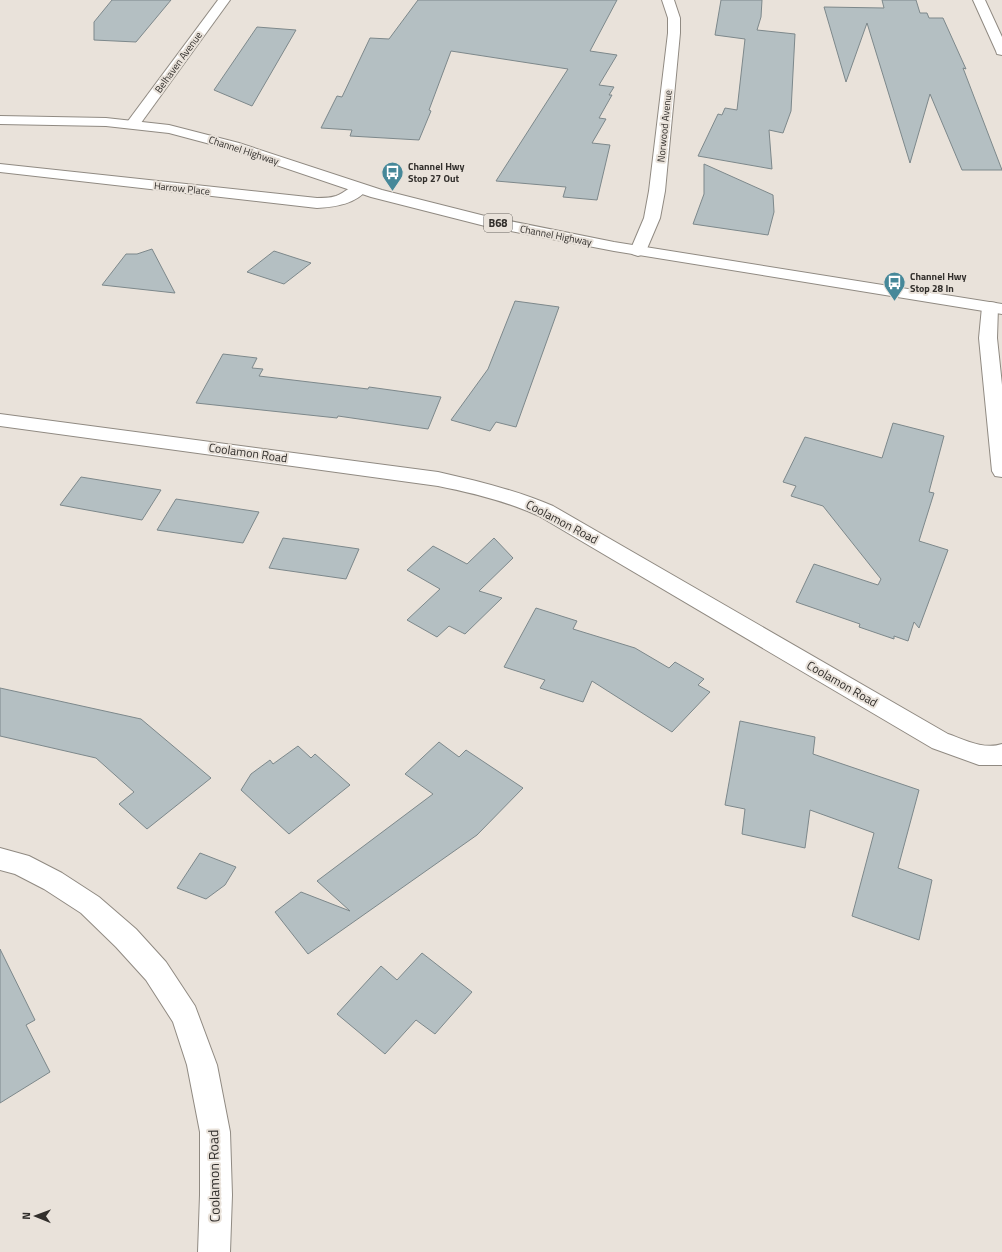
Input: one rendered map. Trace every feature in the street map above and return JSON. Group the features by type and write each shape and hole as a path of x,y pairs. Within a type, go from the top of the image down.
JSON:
{"street":[{"name":"Belhaven Avenue","path":"133,124 224,0"},
{"name":"Norwood Avenue","path":"638,251 652,218 657,191 674,33 674,18 668,0"},
{"path":"979,0 1002,51"},
{"name":"Channel Highway","path":"0,120 82,121 133,124 178,131 226,143 360,188 425,207 487,221 638,251 996,308"},
{"name":"Harrow Place","path":"0,168 318,203 329,203 346,199 360,188"},
{"path":"996,308 988,338 1002,471"},
{"name":"Coolamon Road","path":"0,420 438,479 528,502 546,511 940,741 979,755 1002,754"},
{"name":"Coolamon Road","path":"0,860 20,864 53,881 90,905 126,938 156,971 184,1016 202,1065 215,1132 216,1195 214,1252"}],"building":[{"path":"112,0 171,0 136,42 94,40 94,22"},
{"path":"418,0 617,0 590,51 617,55 599,85 614,87 609,95 612,95 599,118 606,119 592,143 610,145 597,200 563,197 566,187 496,181 568,69 451,51 429,110 431,111 419,140 350,136 352,130 321,128 337,96 342,97 370,38 389,39"},
{"path":"721,0 762,0 761,17 757,30 795,34 791,111 783,133 769,130 772,169 698,156 718,114 722,115 725,108 737,110 745,39 715,35"},
{"path":"882,0 916,0 920,13 927,13 929,18 943,18 966,69 963,68 1002,170 962,170 930,94 910,163 867,23 846,82 824,7 884,8"},
{"path":"257,27 296,30 252,106 214,90"},
{"path":"704,164 773,195 774,212 768,235 693,224 704,194"},
{"path":"152,249 175,293 102,285 126,254 137,254"},
{"path":"274,251 311,263 284,284 247,272"},
{"path":"515,301 559,307 516,427 496,422 490,431 451,420 488,369"},
{"path":"223,354 257,358 252,368 263,369 259,376 368,389 369,387 441,397 428,429 338,416 337,418 196,403"},
{"path":"893,423 944,436 929,492 934,493 919,541 948,550 919,628 914,622 908,641 894,636 894,639 859,627 860,624 796,602 814,564 878,585 881,579 823,506 791,496 796,486 783,482 805,437 882,458"},
{"path":"81,477 161,490 142,520 60,505"},
{"path":"176,499 259,512 243,543 157,530"},
{"path":"283,538 359,549 346,579 269,568"},
{"path":"494,538 513,558 479,591 502,598 465,634 449,626 437,637 407,620 440,589 407,570 433,546 467,564"},
{"path":"536,608 577,621 573,629 635,648 669,668 675,662 704,679 698,685 710,692 672,732 592,681 583,702 540,688 545,680 504,667"},
{"path":"0,688 141,719 211,778 147,829 119,804 134,792 96,758 0,736"},
{"path":"740,721 815,737 813,754 919,790 898,868 932,880 919,940 852,916 874,833 810,810 805,848 742,834 745,809 725,805"},
{"path":"439,742 459,757 466,750 523,788 477,835 308,954 275,912 301,892 350,911 317,881 433,794 405,774"},
{"path":"298,746 311,758 315,754 350,785 289,834 241,790 251,774 270,760 273,764"},
{"path":"200,853 236,867 225,885 206,899 177,888"},
{"path":"0,949 35,1020 26,1025 50,1072 0,1103"},
{"path":"422,953 472,992 435,1034 416,1020 385,1054 337,1014 381,966 397,980"}],"place":[{"name":"Channel Hwy Stop 27 Out","path":"393,192"},
{"name":"Channel Hwy Stop 28 In","path":"894,302"}]}
